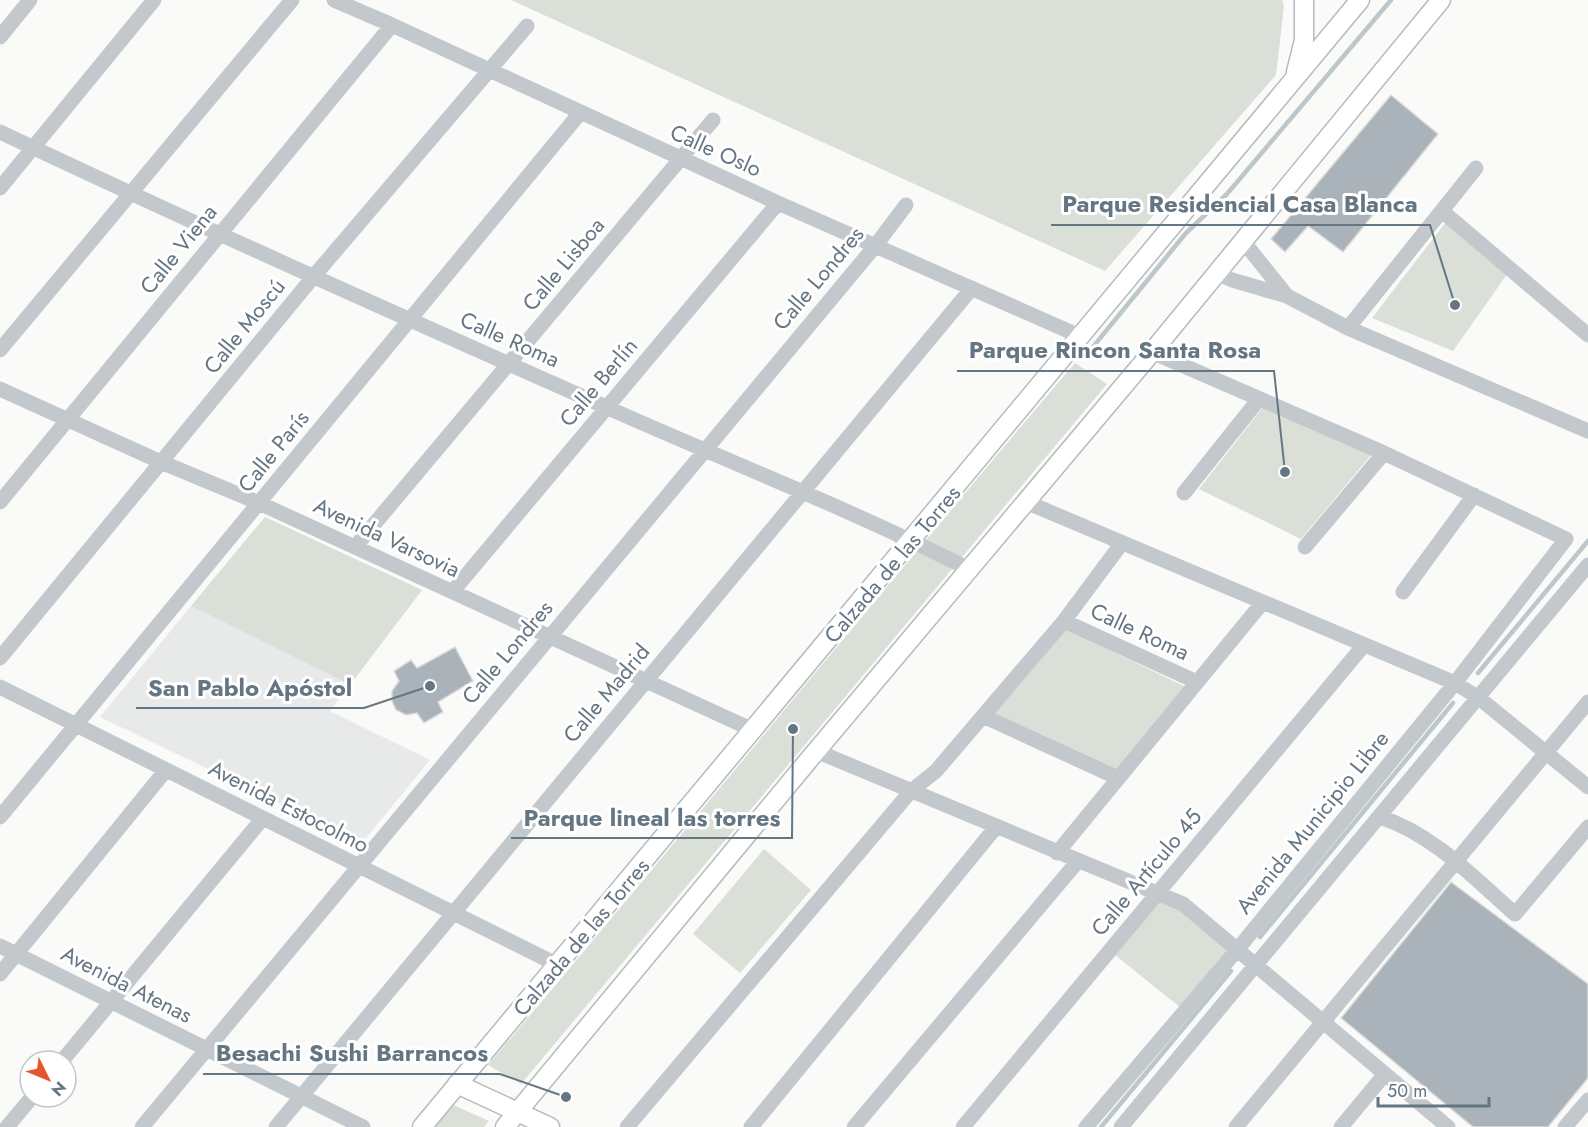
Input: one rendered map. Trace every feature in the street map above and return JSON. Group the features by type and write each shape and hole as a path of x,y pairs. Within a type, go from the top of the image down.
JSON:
{"main road":[{"path":"1295,78 1304,40 1304,0"},
{"path":"505,1127 816,751 1152,352 1441,0"},
{"name":"Calzada de las Torres","path":"422,1127 1082,337 1295,78 1354,2"},
{"path":"457,1084 550,1127"}],"street":[{"path":"0,37 30,0"},
{"path":"0,188 154,0"},
{"path":"0,350 292,0"},
{"name":"Calle Oslo","path":"334,0 778,203 1082,337"},
{"name":"Calle Viena","path":"0,502 392,25"},
{"name":"Calle Moscú","path":"0,658 314,276 527,27"},
{"name":"Calle París","path":"0,817 580,113"},
{"name":"Calle Lisboa","path":"355,547 713,120"},
{"name":"Calle Roma","path":"0,132 314,276 912,540 969,569"},
{"path":"1348,328 1476,168"},
{"name":"Calle Berlín","path":"453,591 778,203"},
{"name":"Calle Londres","path":"142,1127 876,245 906,206"},
{"path":"1442,211 1588,335"},
{"path":"1243,242 1287,296"},
{"path":"1217,273 1287,296 1348,328 1586,426"},
{"name":"Calle Madrid","path":"276,1127 972,288"},
{"path":"1152,352 1384,453 1474,495 1403,592"},
{"name":"Avenida Varsovia","path":"0,389 161,462 259,503 753,730"},
{"path":"1184,493 1259,399"},
{"path":"1305,547 1384,453"},
{"name":"Avenida Municipio Libre","path":"1086,1127 1237,950 1455,683 1566,539 1474,495"},
{"path":"1026,502 1455,683 1479,698 1588,788"},
{"path":"627,1127 911,791 936,771 1064,621 1122,543"},
{"path":"1121,1127 1588,565"},
{"path":"1057,853 1263,603"},
{"name":"Calle Roma","path":"1064,621 1197,682"},
{"name":"Calle Artículo 45","path":"963,1127 1364,645"},
{"name":"Avenida Estocolmo","path":"0,687 558,965"},
{"path":"1236,1127 1588,702"},
{"path":"983,716 1118,778"},
{"path":"816,751 1183,904 1448,1127"},
{"path":"0,974 166,770"},
{"path":"1380,817 1417,833 1456,862 1515,914 1588,827"},
{"path":"72,1049 263,818"},
{"path":"751,1127 996,827"},
{"path":"854,1127 1078,861"},
{"name":"Avenida Atenas","path":"0,946 363,1127"},
{"path":"1341,1127 1385,1074"},
{"path":"1565,1127 1588,1100"},
{"path":"8,1127 22,1109"}],"shaded area":[{"path":"511,0 1282,0 1284,6 1276,75 1105,271"},
{"path":"1449,218 1508,273 1453,351 1372,318"},
{"path":"1075,363 1107,384 521,1084 488,1065 927,538"},
{"path":"1263,407 1371,455 1301,539 1199,489"},
{"path":"265,517 422,590 350,685 191,606"},
{"path":"191,606 350,685 330,711 430,760 362,843 100,717"},
{"path":"1066,629 1190,689 1120,772 993,713"},
{"path":"764,849 811,890 740,973 693,934"},
{"path":"1161,899 1187,913 1230,949 1181,1008 1115,955"},
{"path":"451,1104 489,1121 484,1127 431,1127"}],"building":[{"path":"1391,95 1438,134 1343,252 1308,226 1285,252 1271,239"},
{"path":"455,647 473,681 438,702 443,712 424,723 417,713 406,715 396,710 392,701 392,691 399,681 394,671 411,660 417,668"},
{"path":"1451,882 1588,984 1588,1078 1548,1127 1473,1127 1341,1018"}],"waterway":[{"path":"1088,353 1186,233 1227,194 1391,0"},
{"path":"1478,673 1588,541"},
{"path":"1260,937 1453,703"},
{"path":"1101,1127 1231,971"}],"place":[{"name":"Parque Residencial Casa Blanca","path":"1455,305"},
{"name":"Parque Rincon Santa Rosa","path":"1285,472"},
{"name":"San Pablo Apóstol","path":"430,686"},
{"name":"Parque lineal las torres","path":"793,729"},
{"name":"Besachi Sushi Barrancos","path":"566,1097"}]}
